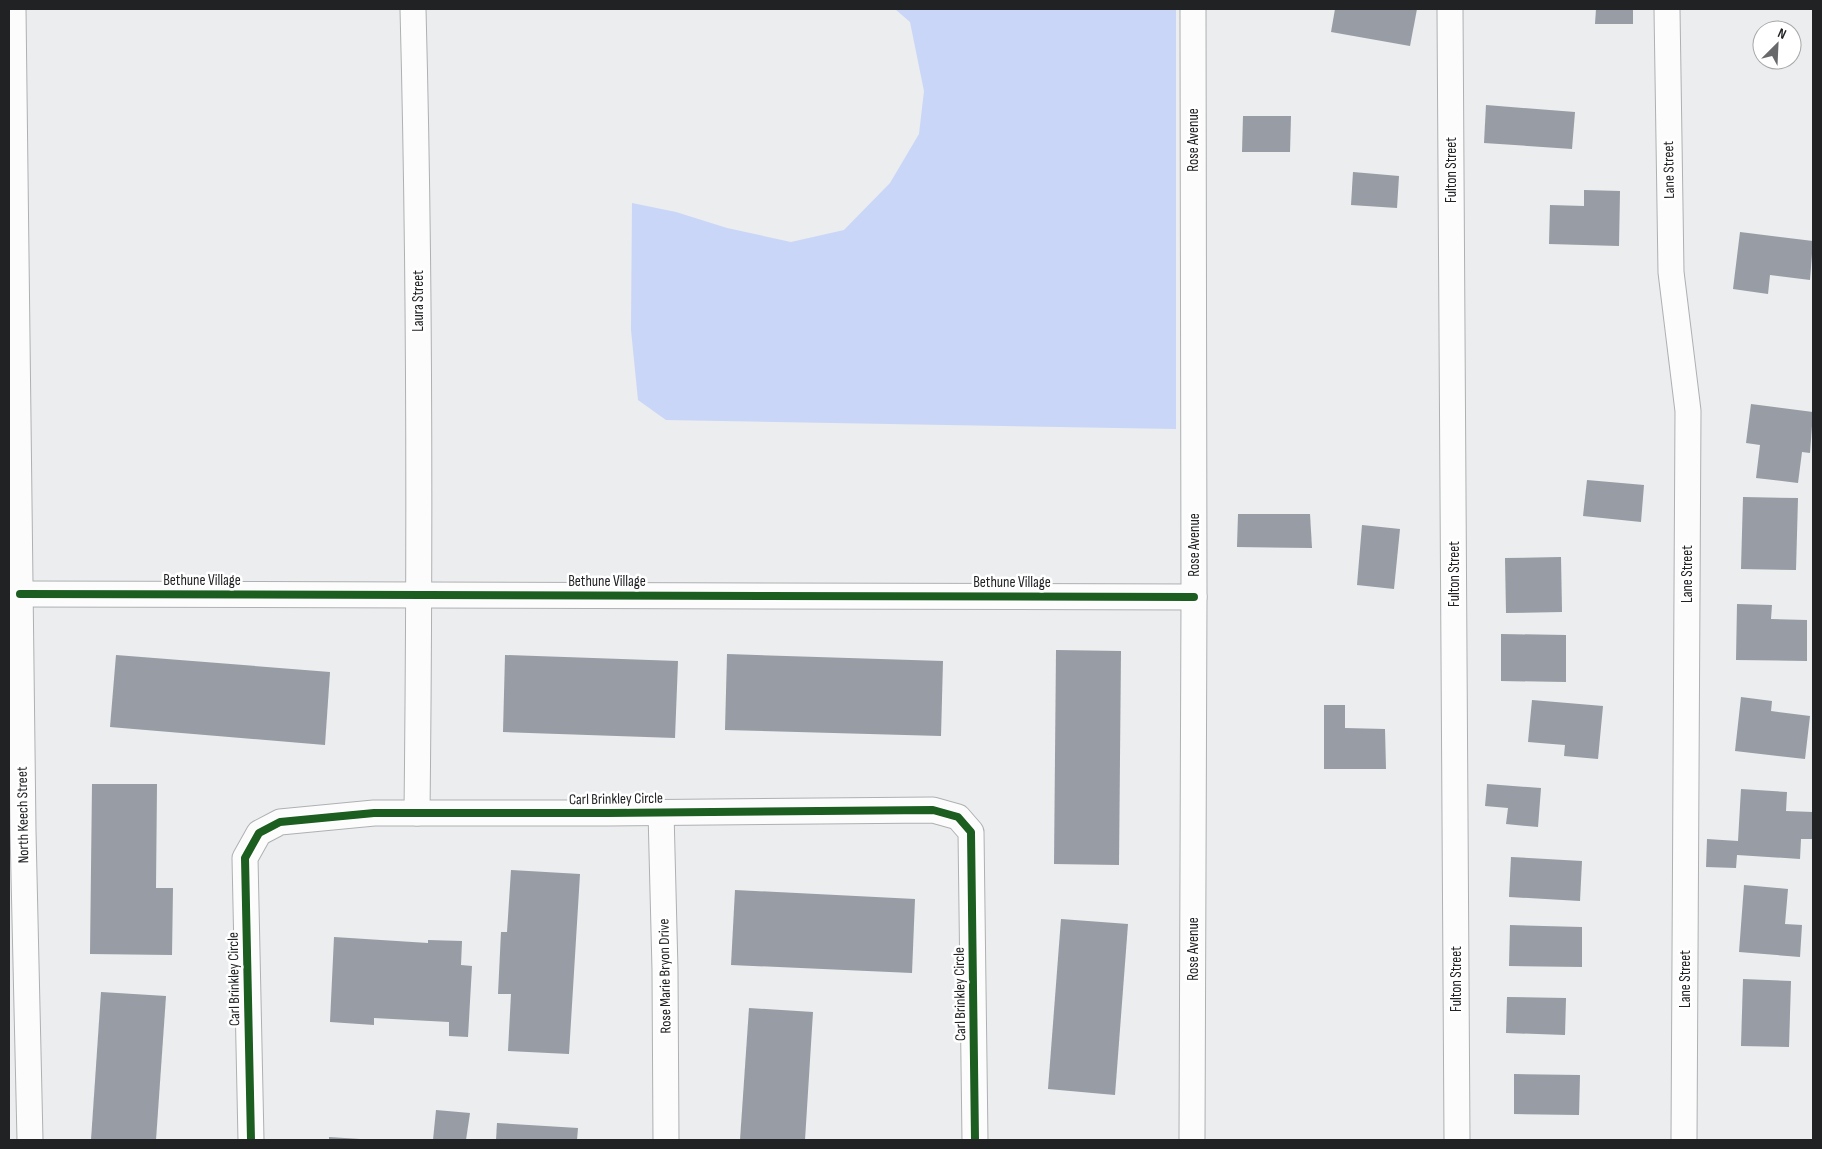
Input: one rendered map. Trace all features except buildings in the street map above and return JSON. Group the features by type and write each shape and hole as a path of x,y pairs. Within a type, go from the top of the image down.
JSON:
{"street":[{"name":"North Keech Street","path":"13,9 12,226 20,594 16,832 30,1140"},
{"name":"Laura Street","path":"413,9 418,192 419,594"},
{"name":"Rose Avenue","path":"1192,1140 1194,597 1193,9"},
{"name":"Fulton Street","path":"1450,9 1457,1140"},
{"name":"Lane Street","path":"1667,9 1671,272 1688,410 1684,1140"},
{"name":"Bethune Village","path":"20,594 1194,597"},
{"path":"417,813 419,594"},
{"name":"Carl Brinkley Circle","path":"251,1140 245,858 259,833 280,822 374,813 933,810 958,817 972,832 975,1140"},
{"name":"Rose Marie Bryon Drive","path":"661,812 665,970 666,1140"}],"water":[{"path":"895,9 1176,9 1176,429 666,420 638,400 631,330 632,203 676,212 727,228 791,242 844,230 890,183 919,134 924,91 910,22"}],"cycle path":[{"path":"20,594 1194,597"},
{"path":"251,1140 245,858 259,833 280,822 374,813 933,810 958,817 971,832 975,1140"}]}
